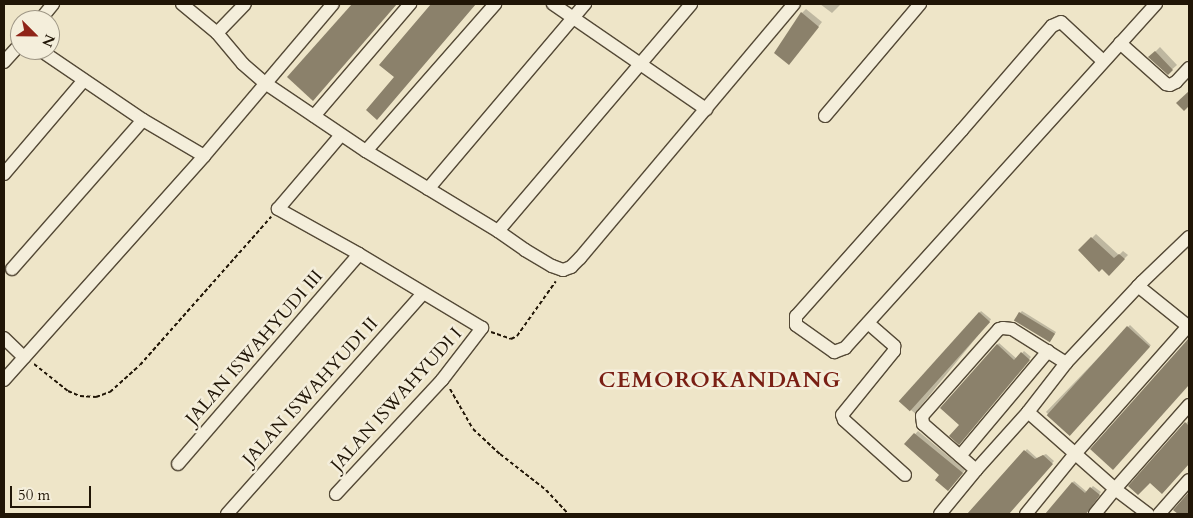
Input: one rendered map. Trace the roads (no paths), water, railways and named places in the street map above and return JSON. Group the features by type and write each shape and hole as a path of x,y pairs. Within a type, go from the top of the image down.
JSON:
{"street":[{"path":"182,4 217,33 243,64 265,84 366,151 552,266 564,270 571,267 580,258 794,4"},
{"path":"217,33 245,4"},
{"path":"4,380 204,156 333,4"},
{"path":"314,116 410,4"},
{"path":"366,151 495,4"},
{"path":"553,4 706,109"},
{"path":"428,189 585,4"},
{"path":"498,231 690,4"},
{"path":"825,116 920,4"},
{"path":"1103,61 1061,22 1056,22 796,316 796,325 834,352 845,348 1156,4"},
{"path":"1120,43 1166,84 1170,85 1176,82 1189,68"},
{"path":"55,60 142,120 204,156"},
{"path":"4,174 84,80"},
{"path":"12,269 142,120"},
{"path":"341,134 278,209 359,254 422,294"},
{"path":"940,514 1028,412 1066,363 1140,284 1189,238"},
{"name":"JALAN ISWAHYUDI III","path":"178,464 359,254"},
{"path":"1026,514 1074,455 1188,327 1140,284"},
{"name":"JALAN ISWAHYUDI I","path":"336,494 442,380 482,328 422,294"},
{"name":"JALAN ISWAHYUDI II","path":"227,514 422,294"},
{"path":"868,322 894,346 894,351 842,414 844,420 905,475"},
{"path":"976,470 923,424 922,416 999,330 1012,328 1066,363"},
{"path":"4,338 24,357"},
{"path":"960,456 1048,352"},
{"path":"1095,514 1189,405"},
{"path":"1028,412 1115,490 1148,514"},
{"path":"1160,514 1189,480"}],"district":[{"name":"CEMOROKANDANG","path":"720,381"}]}
